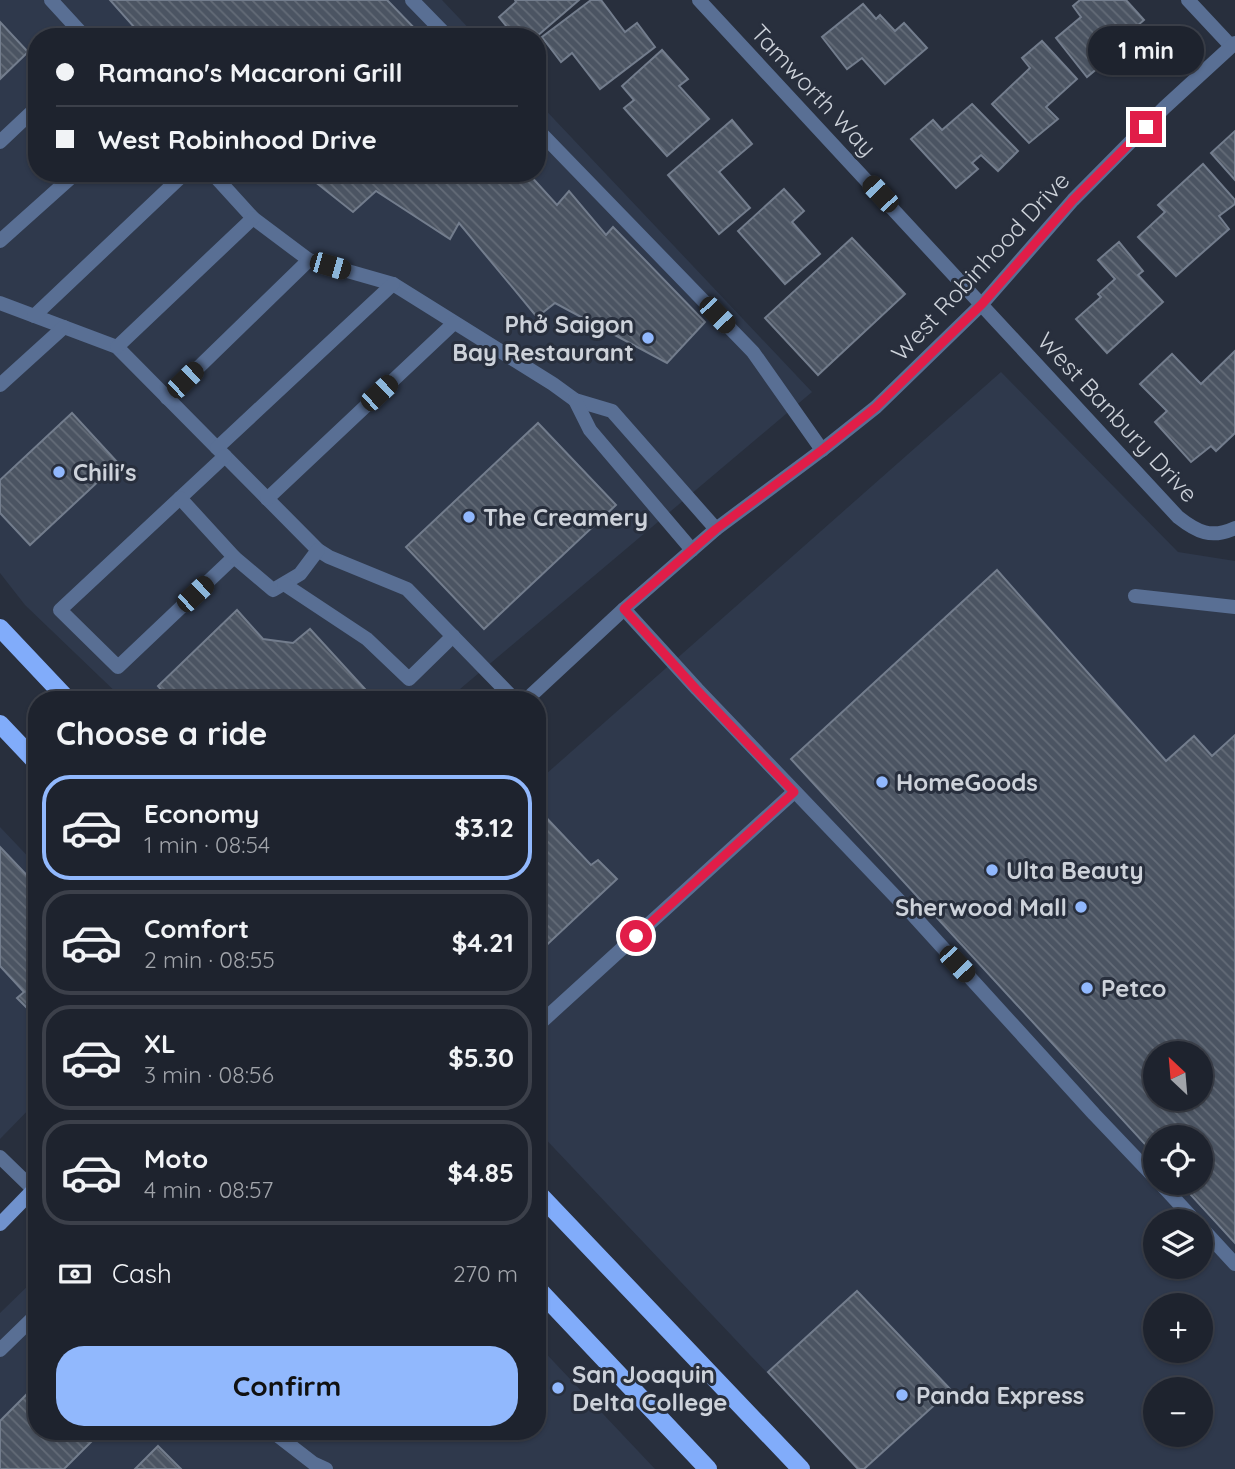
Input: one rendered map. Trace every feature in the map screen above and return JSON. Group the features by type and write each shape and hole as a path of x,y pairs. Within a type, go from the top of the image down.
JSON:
{"main road":[{"path":"0,628 60,691"},
{"path":"0,724 28,754"},
{"path":"0,1224 28,1198"},
{"path":"546,1201 801,1469"},
{"path":"546,1297 709,1469"}],"street":[{"path":"51,0 77,28"},
{"path":"412,0 439,28"},
{"name":"Tamworth Way","path":"699,0 982,304"},
{"path":"1188,0 1233,45"},
{"name":"West Robinhood Drive","path":"536,691 716,529 876,407 982,304 1073,200 1164,108 1233,45"},
{"path":"0,142 28,116"},
{"path":"546,138 753,352 822,450"},
{"path":"0,241 66,182"},
{"path":"34,316 175,182"},
{"path":"220,182 253,218 309,260 393,284 575,400 612,411 716,529"},
{"path":"117,347 253,218"},
{"path":"167,398 309,260"},
{"path":"234,557 118,667 60,610 180,498 221,452 393,284"},
{"path":"0,303 117,347 318,550 407,589 506,691"},
{"name":"West Banbury Drive","path":"982,304 1178,517 1196,531 1214,534 1235,528"},
{"path":"267,499 454,323"},
{"path":"0,385 64,327"},
{"path":"575,400 590,430 692,550"},
{"path":"180,498 234,557 278,587 367,639 409,679 453,636"},
{"path":"278,587 300,574 318,550"},
{"path":"1135,596 1235,607"},
{"path":"624,609 696,689 913,915 1143,1165"},
{"path":"546,1018 794,792"},
{"path":"0,1157 28,1183"},
{"path":"1171,1195 1184,1209"},
{"path":"1213,1240 1235,1264"},
{"path":"0,1350 28,1323"},
{"path":"283,1440 313,1463 326,1469"}],"shaded area":[{"path":"0,0 442,0 468,28 28,28 28,182 546,182 546,111 812,392 458,691 115,691 25,605 0,573"},
{"path":"1001,372 1178,552 1235,561 1235,1469 858,1469 546,1140 546,774"},
{"path":"0,827 28,857 28,1110 0,1139"},
{"name":"San Joaquin Delta College","path":"28,1286 28,1440 546,1440 546,1354 655,1469 0,1469 0,1313"}],"building":[{"path":"110,0 387,0 414,28 135,28"},
{"path":"515,0 579,0 546,28 508,28 499,17"},
{"path":"591,0 601,0 625,32 637,23 655,47 600,89 572,53 561,62 546,42 546,34"},
{"path":"1080,0 1126,0 1144,20 1121,40 1118,37 1104,48 1111,57 1087,77 1056,38 1081,17 1073,6"},
{"path":"863,4 876,19 880,15 895,31 904,23 927,48 885,84 862,58 847,69 822,37"},
{"path":"0,22 28,52 0,79"},
{"path":"1042,41 1077,79 1046,107 1058,119 1029,143 992,104 1030,68 1022,58"},
{"path":"662,50 688,79 679,86 709,119 667,156 624,108 634,100 622,86"},
{"path":"972,104 1018,151 998,171 981,155 972,163 978,169 956,188 911,139 933,120 942,130"},
{"path":"732,120 752,144 719,172 750,208 719,234 668,175"},
{"path":"1235,131 1235,180 1211,153"},
{"path":"1203,164 1235,200 1235,204 1219,216 1229,229 1176,276 1138,237 1165,212 1158,205"},
{"path":"315,182 536,182 557,205 569,191 606,235 613,227 705,322 667,363 555,303 537,317 459,223 450,239 376,191 353,212"},
{"path":"784,189 804,211 792,222 820,254 785,284 738,231"},
{"path":"852,238 905,294 818,375 765,318"},
{"path":"1119,242 1143,271 1138,275 1163,302 1107,353 1076,319 1101,297 1098,294 1115,279 1098,260"},
{"path":"1235,351 1235,433 1216,451 1211,446 1191,462 1155,422 1167,411 1140,384 1172,354 1201,384"},
{"name":"Chili's","path":"72,413 118,463 30,545 0,513 0,480"},
{"path":"538,423 616,505 484,629 406,547"},
{"name":"Sherwood Mall","path":"997,570 1166,761 1194,736 1212,756 1235,735 1235,1243 1213,1219 1213,1209 1204,1209 1191,1195 1213,1195 1213,1125 1143,1125 1143,1142 791,759"},
{"path":"237,610 263,639 293,643 310,629 367,691 162,691 158,686"},
{"path":"546,817 591,865 598,860 617,879 546,946"},
{"path":"0,847 28,877 28,1009 17,998 24,992 0,966"},
{"path":"857,1291 951,1390 864,1469 858,1469 768,1372"},
{"path":"28,1393 28,1440 93,1440 64,1469 0,1469 0,1421"},
{"path":"158,1446 181,1469 135,1469"}],"place":[{"name":"Phở Saigon Bay Restaurant","path":"648,338"},
{"name":"Chili's","path":"59,472"},
{"name":"The Creamery","path":"469,517"},
{"name":"HomeGoods","path":"882,782"},
{"name":"Ulta Beauty","path":"992,870"},
{"name":"Sherwood Mall","path":"1081,907"},
{"name":"Petco","path":"1087,988"},
{"name":"San Joaquin Delta College","path":"558,1388"},
{"name":"Panda Express","path":"902,1395"}],"route":[{"path":"636,936 794,792 624,609 716,529 876,407 982,304 1073,200 1146,127"}]}
